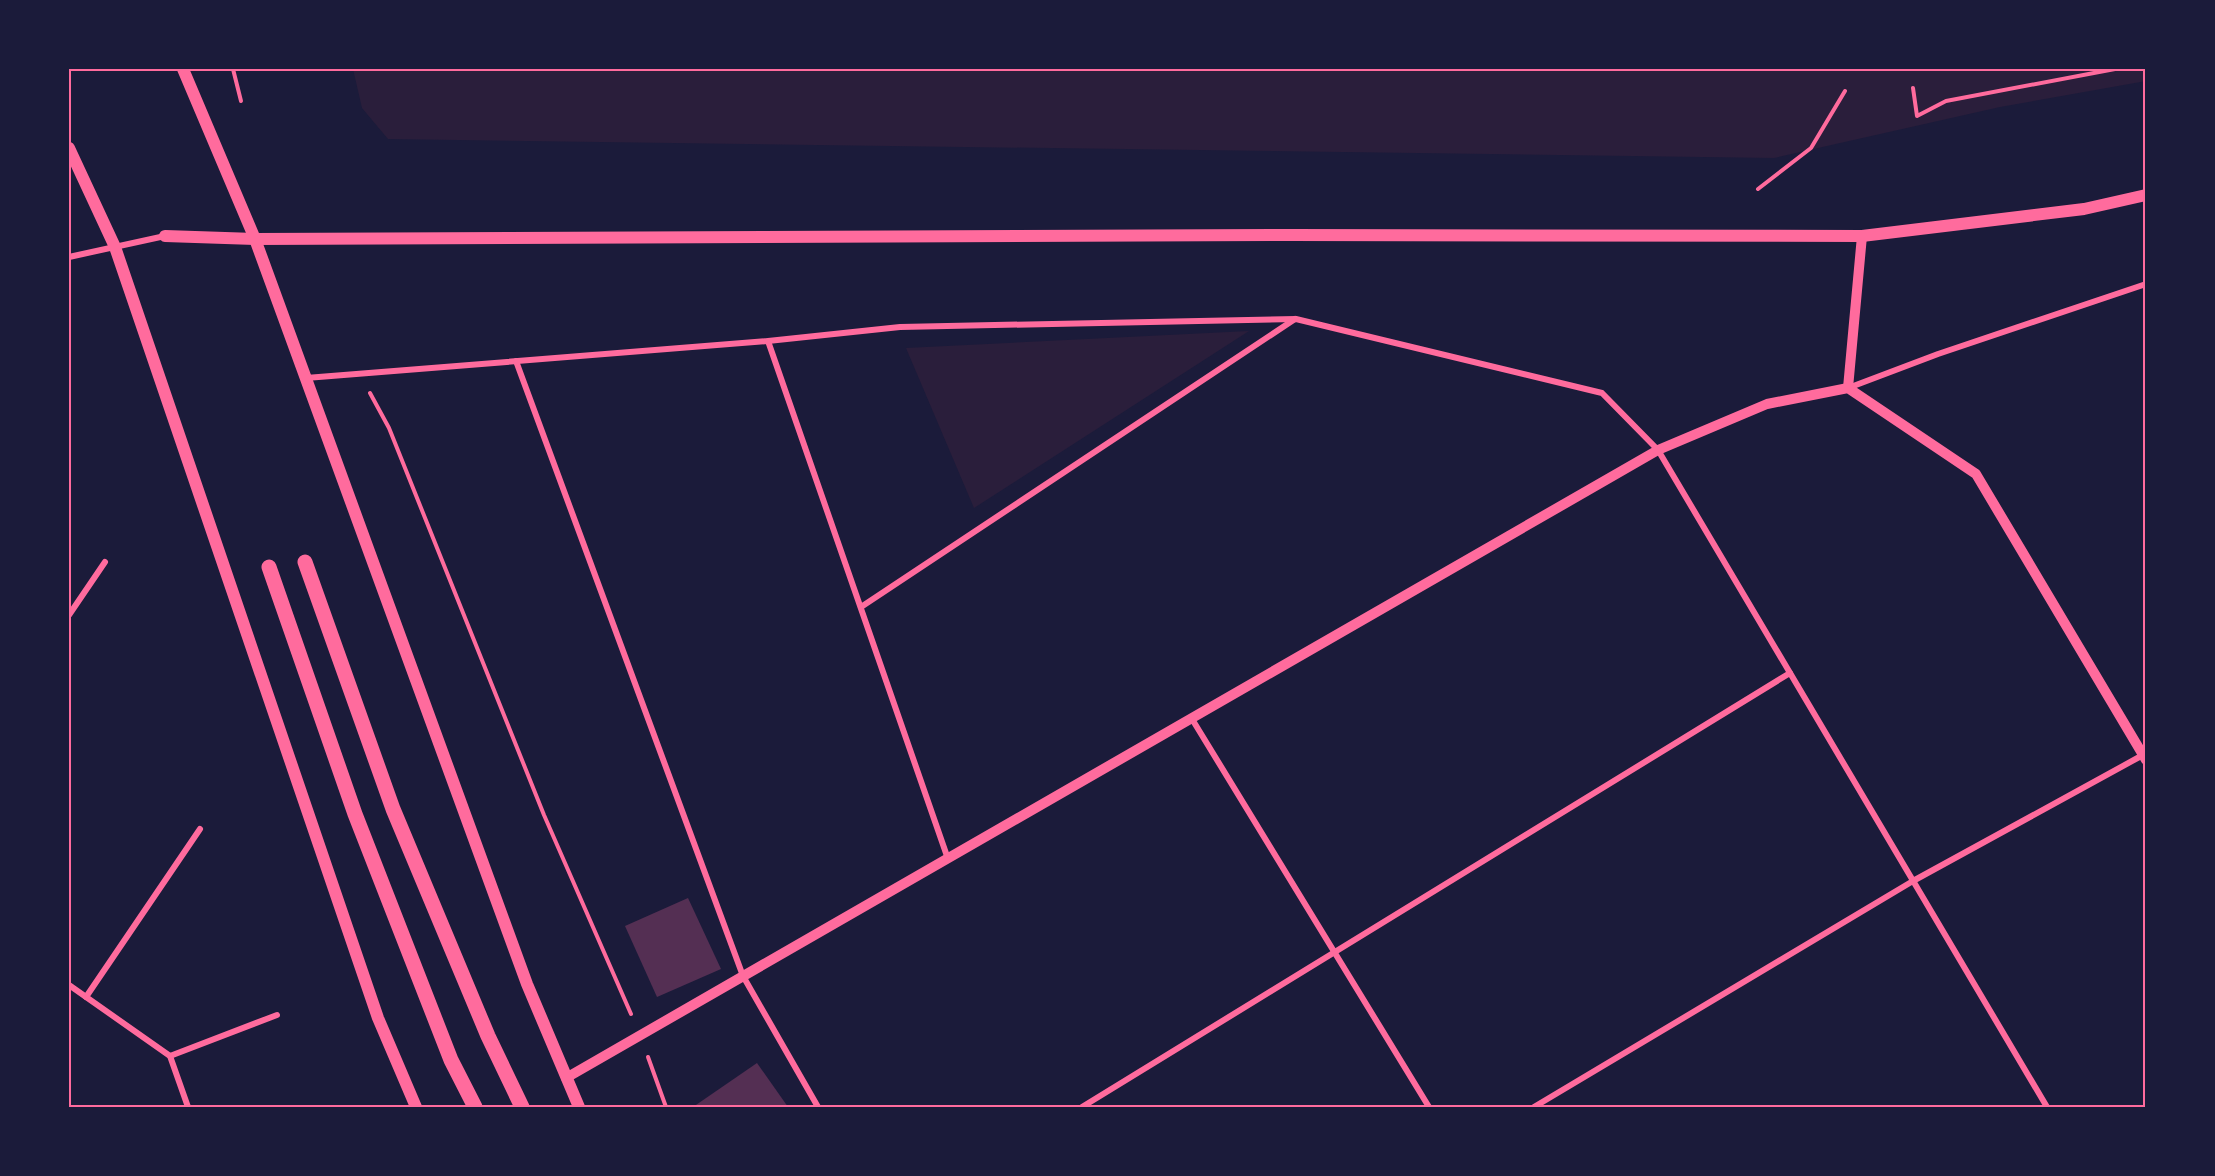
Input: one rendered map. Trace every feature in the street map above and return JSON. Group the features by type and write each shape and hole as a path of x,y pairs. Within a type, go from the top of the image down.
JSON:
{"main road":[{"path":"183,69 255,239 523,973 579,1107"},
{"path":"69,148 115,247 378,1018 416,1107"},
{"path":"165,236 255,239 1267,235 1862,236 2084,209 2146,195"},
{"path":"305,562 393,809 488,1036 522,1107"},
{"path":"269,567 356,814 451,1060 475,1107"}],"street":[{"path":"69,256 165,236"},
{"path":"1848,388 1862,236"},
{"path":"566,1078 1658,450 1767,404 1848,388 1938,354 2146,284"},
{"path":"306,378 768,341 900,327 1296,319 1602,393 1658,450 1914,881 2044,1106"},
{"path":"861,607 1296,319"},
{"path":"768,341 948,858"},
{"path":"516,361 743,976 818,1107"},
{"path":"1534,1107 1914,881 2144,758 1976,474 1848,388"},
{"path":"69,615 105,562"},
{"path":"1082,1107 1790,673"},
{"path":"1192,719 1429,1107"},
{"path":"86,997 201,829"},
{"path":"69,985 170,1056 188,1107"},
{"path":"170,1056 277,1015"}],"path":[{"path":"233,69 241,101"},
{"path":"1912,88 1917,116 1947,101 2115,69"},
{"path":"1758,189 1811,148 1845,91"},
{"path":"359,374 389,428 544,815 640,1035 666,1107"}],"shaded area":[{"path":"353,69 2146,69 2146,81 2000,107 1774,158 388,139 362,108"},
{"path":"1249,331 974,508 906,348"}],"building":[{"path":"688,898 721,969 657,997 625,926"},
{"path":"757,1063 788,1107 693,1107"}]}
